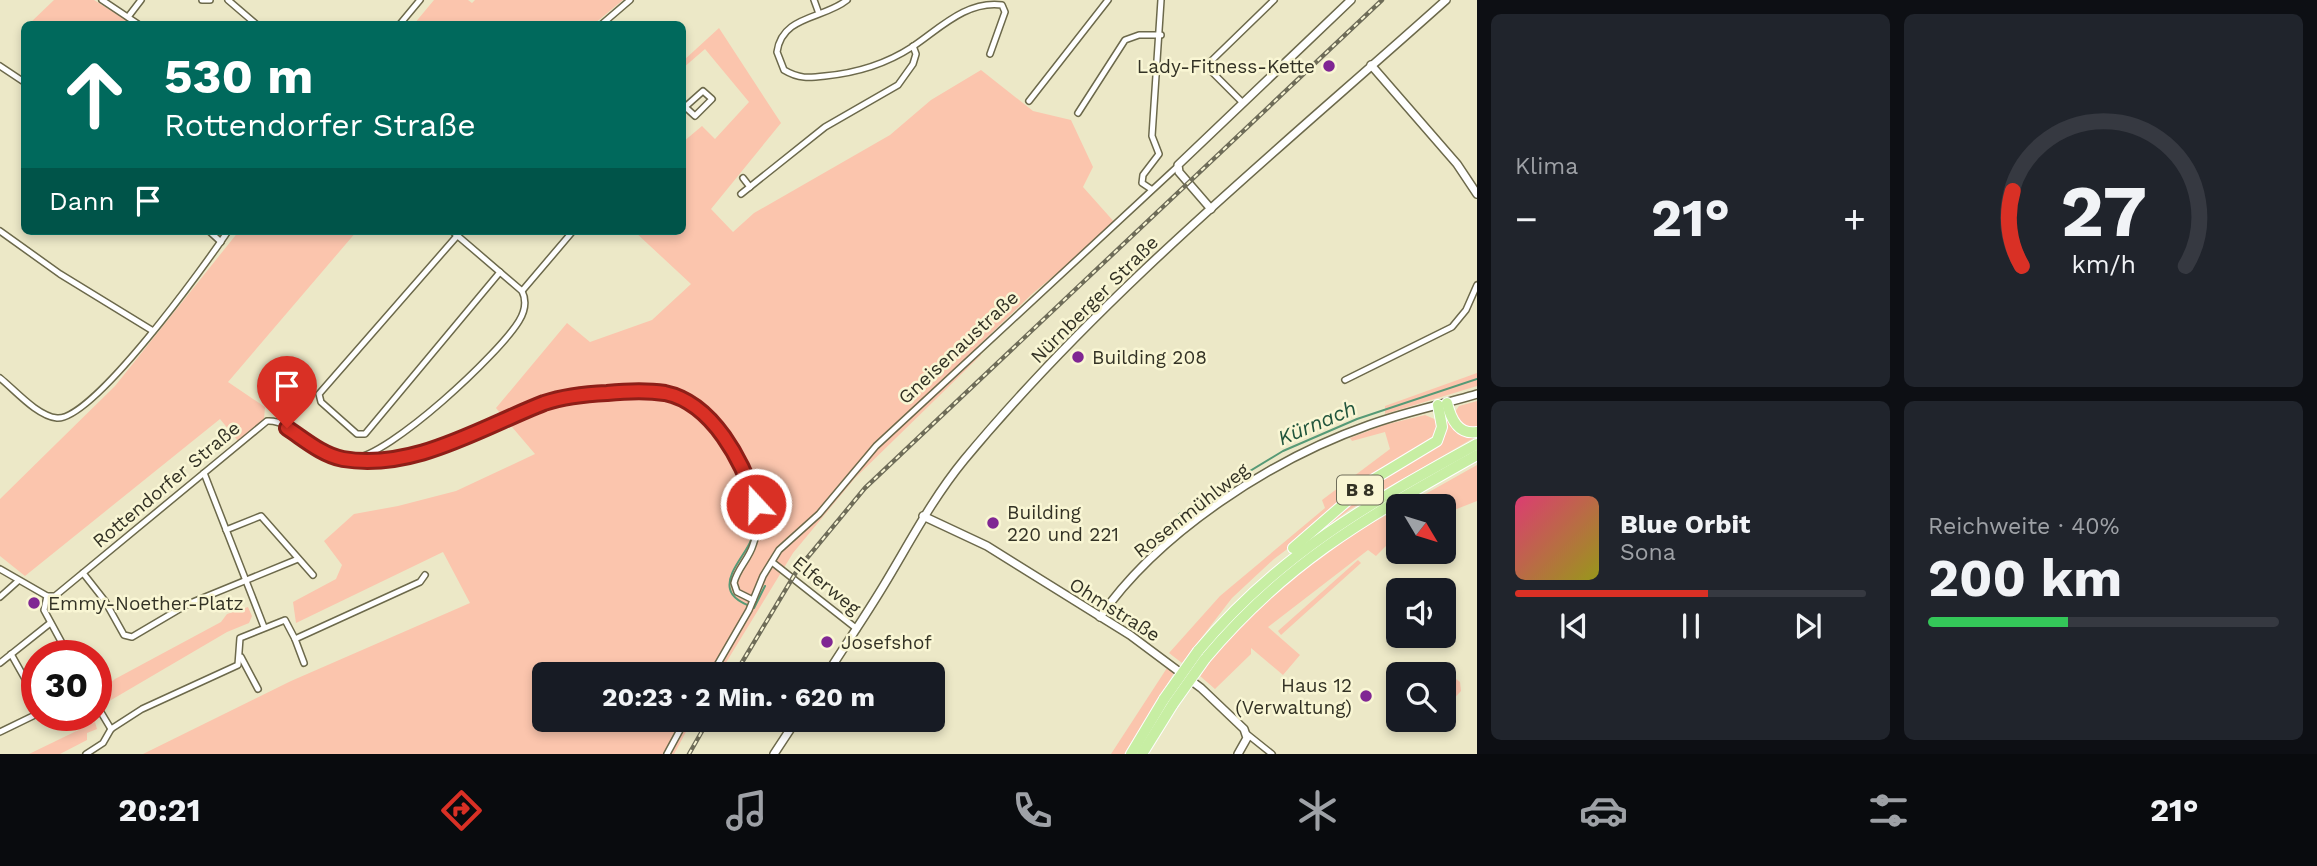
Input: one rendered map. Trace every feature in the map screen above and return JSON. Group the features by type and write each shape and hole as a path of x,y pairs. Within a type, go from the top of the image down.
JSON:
{"highway":[{"path":"1442,404 1463,431 1477,432"},
{"name":"B 8","path":"1131,754 1235,609 1275,570 1293,548 1369,482 1437,441 1442,427 1442,404"},
{"name":"B 8","path":"1275,570 1344,520 1477,444"},
{"name":"B 8","path":"1202,655 1261,597 1310,556 1358,523 1465,462 1477,458"},
{"name":"B 8","path":"1142,754 1169,702"}],"street":[{"path":"102,0 134,21"},
{"path":"128,17 141,0"},
{"path":"202,0 210,0"},
{"path":"228,0 252,21"},
{"path":"403,21 420,0"},
{"path":"608,21 630,0"},
{"path":"814,0 818,11"},
{"path":"847,0 839,6 818,11 788,28 778,44 779,62 795,77 843,75 861,70 913,46 945,20 967,9 986,4 1002,5 1011,1"},
{"path":"1029,100 1108,0"},
{"path":"1151,189 1142,183 1143,175 1159,154 1152,136 1161,35 1161,0"},
{"path":"1242,102 1206,66 1274,0"},
{"name":"Gneisenaustraße","path":"772,562 779,550 819,513 876,446 1058,275 1112,230 1151,189 1350,0"},
{"name":"Nürnberger Straße","path":"835,662 923,516 964,460 1050,365 1132,280 1446,0"},
{"path":"990,54 1003,23 1005,12 1002,5"},
{"path":"1077,113 1125,40 1139,35 1161,35"},
{"path":"741,194 825,127 898,85 913,64 916,54 913,46"},
{"path":"1371,65 1457,164 1477,194"},
{"path":"0,66 21,80"},
{"path":"686,104 703,91 712,99 695,117 686,108"},
{"path":"1177,167 1211,209"},
{"path":"743,178 750,187"},
{"path":"0,231 60,274 153,331"},
{"path":"213,235 220,242"},
{"path":"0,378 45,414 59,418 75,411 109,383 153,331 225,235"},
{"path":"452,235 320,394 321,402 357,434 365,434 500,272"},
{"path":"359,458 441,404 466,382 519,320 526,300 522,291 456,235"},
{"path":"522,291 570,235"},
{"path":"1345,380 1452,327 1466,310 1477,285"},
{"path":"359,458 384,461 422,453 563,397 614,392 666,394 682,400 716,428 736,456 756,504 757,529 750,553 734,583 737,592 753,600 719,662"},
{"name":"Rosenmühlweg","path":"1100,617 1129,581 1164,546 1270,470 1349,432 1477,394"},
{"name":"Rottendorfer Straße","path":"47,596 55,596 267,421 279,423 334,457 359,458"},
{"path":"204,473 264,627"},
{"path":"226,530 261,516 313,575"},
{"name":"Ohmstraße","path":"923,516 987,546 1130,635 1201,688 1242,726 1247,734 1272,754"},
{"path":"83,573 128,637 188,604 298,559"},
{"name":"Elferweg","path":"753,600 772,562 857,629"},
{"path":"0,569 47,596 44,610 59,640"},
{"path":"295,639 419,582 425,575"},
{"path":"0,597 18,581"},
{"path":"258,689 241,657 237,640 285,620 304,663"},
{"path":"0,663 49,624"},
{"path":"11,654 21,672"},
{"path":"112,728 142,709 238,664 241,657"},
{"path":"0,732 21,722"},
{"path":"86,754 103,743 110,731"},
{"path":"667,754 679,732"},
{"path":"774,754 788,732"},
{"path":"1238,754 1247,734"}],"shaded area":[{"path":"54,0 94,0 128,21 32,21"},
{"path":"434,0 468,0 472,3 475,0 623,0 598,21 416,21"},
{"path":"719,28 781,123 711,209 733,232 754,213 890,135 931,100 981,70 1033,111 1071,120 1093,167 1083,187 1116,224 1032,294 975,349 981,355 855,478 793,553 726,662 532,662 532,732 686,732 674,754 143,754 291,681 470,603 443,552 296,623 293,602 336,579 342,565 324,541 354,514 456,491 535,454 496,408 567,323 590,342 652,320 691,284 638,235 686,235 686,139 702,126 715,139 749,102 705,49 686,65 686,58"},
{"path":"236,235 354,235 228,382 265,407 264,420 238,441 220,419 25,576 0,556 0,499 115,386"},
{"path":"1477,373 1477,386 1385,414 1385,406"},
{"path":"1477,401 1477,429 1473,429 1463,424 1455,412 1459,406"},
{"path":"1425,415 1439,421 1436,437 1274,559 1232,598 1182,663 1169,653 1220,596 1325,508 1322,500 1390,449 1385,432 1352,441 1350,438 1384,425"},
{"path":"1449,420 1477,436 1349,510 1307,541 1385,474 1428,451 1445,421"},
{"path":"1477,465 1477,501 1456,509 1456,494 1425,494"},
{"path":"1386,516 1386,546 1376,556 1368,550 1268,627 1300,655 1283,675 1251,648 1251,654 1215,689 1200,676 1241,625 1264,602 1314,560"},
{"path":"1358,560 1361,563 1281,635 1278,631"},
{"path":"248,607 252,616 249,623 227,632 112,699 112,681 115,679 221,622 227,614"},
{"path":"1167,668 1174,673 1124,754 1111,754"},
{"path":"1456,679 1460,682 1461,691 1456,696"},
{"path":"76,731 92,731 87,733 87,740 60,754 29,754"}],"waterway":[{"name":"Kürnach","path":"1179,514 1283,451 1357,419 1477,379"},
{"path":"673,400 705,424 721,441 745,479 752,500 755,520 751,540 731,577 731,593 739,601 754,608 765,586"}],"railway":[{"path":"742,662 798,569 865,488 1382,0"},
{"path":"689,754 702,732"}],"place":[{"name":"Lady-Fitness-Kette","path":"1329,66"},
{"name":"Building 208","path":"1078,357"},
{"name":"Building 220 und 221","path":"993,523"},
{"name":"Emmy-Noether-Platz","path":"34,603"},
{"name":"Josefshof","path":"827,642"},
{"name":"Haus 12 (Verwaltung)","path":"1366,696"}],"route":[{"path":"287,428 334,457 384,461 422,453 563,397 642,391 666,394 682,400 704,415 716,428 736,456 756,504"}]}
